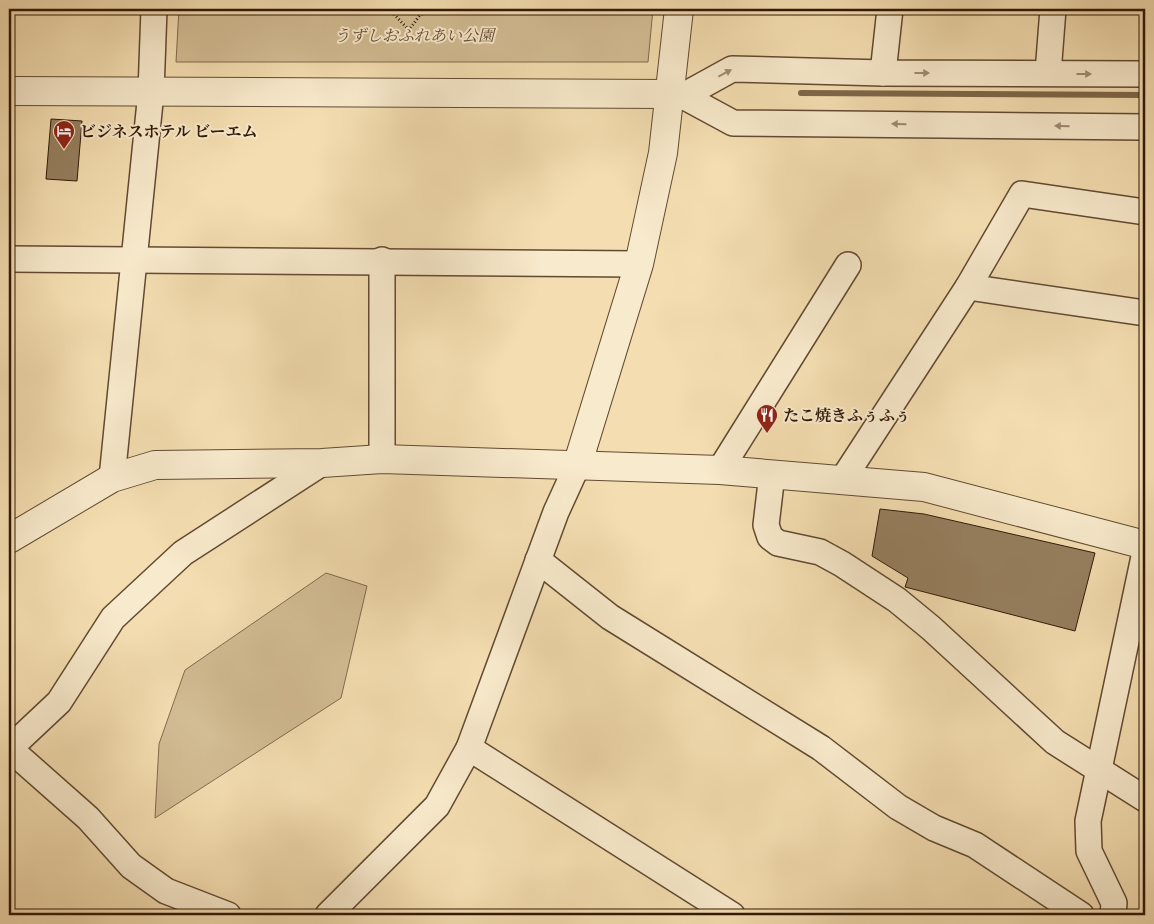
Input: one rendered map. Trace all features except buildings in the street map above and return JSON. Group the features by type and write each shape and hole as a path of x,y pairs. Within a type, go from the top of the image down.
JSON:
{"street":[{"path":"112,478 151,92 154,9"},
{"path":"328,915 438,806 470,748 556,512 577,466 639,264 676,95 679,9"},
{"path":"883,73 890,9"},
{"path":"1048,74 1053,9"},
{"path":"9,91 676,95 732,69 883,73 1145,74"},
{"path":"676,95 732,123 1145,126"},
{"path":"843,479 968,287 1022,194 1145,212"},
{"path":"9,259 382,260 639,264"},
{"path":"382,260 382,459"},
{"path":"720,470 848,265"},
{"path":"968,287 1145,313"},
{"path":"9,539 112,478 156,465 322,463 382,459 720,470 924,487 1145,545"},
{"path":"228,915 166,891 131,866 88,818 9,749 59,702 113,618 183,553 322,463"},
{"path":"772,474 766,525 770,537 778,543 820,552 897,600 931,628 1055,742 1145,799"},
{"path":"1114,915 1114,903 1089,851 1088,821 1145,552"},
{"path":"538,560 610,617 821,748 898,807 934,828 975,845 1081,915"},
{"path":"470,748 732,915"}],"path":[{"path":"389,9 409,30 420,15 434,9"}],"green space":[{"name":"うずしおふれあい公園","path":"179,9 653,9 648,62 176,62"},
{"path":"326,573 367,586 341,698 155,818 159,744 185,670"}],"waterway":[{"path":"801,93 1145,95"}],"place":[{"name":"ビジネスホテル ビーエム","path":"64,150"},
{"name":"たこ焼きふぅふぅ","path":"767,434"}]}
